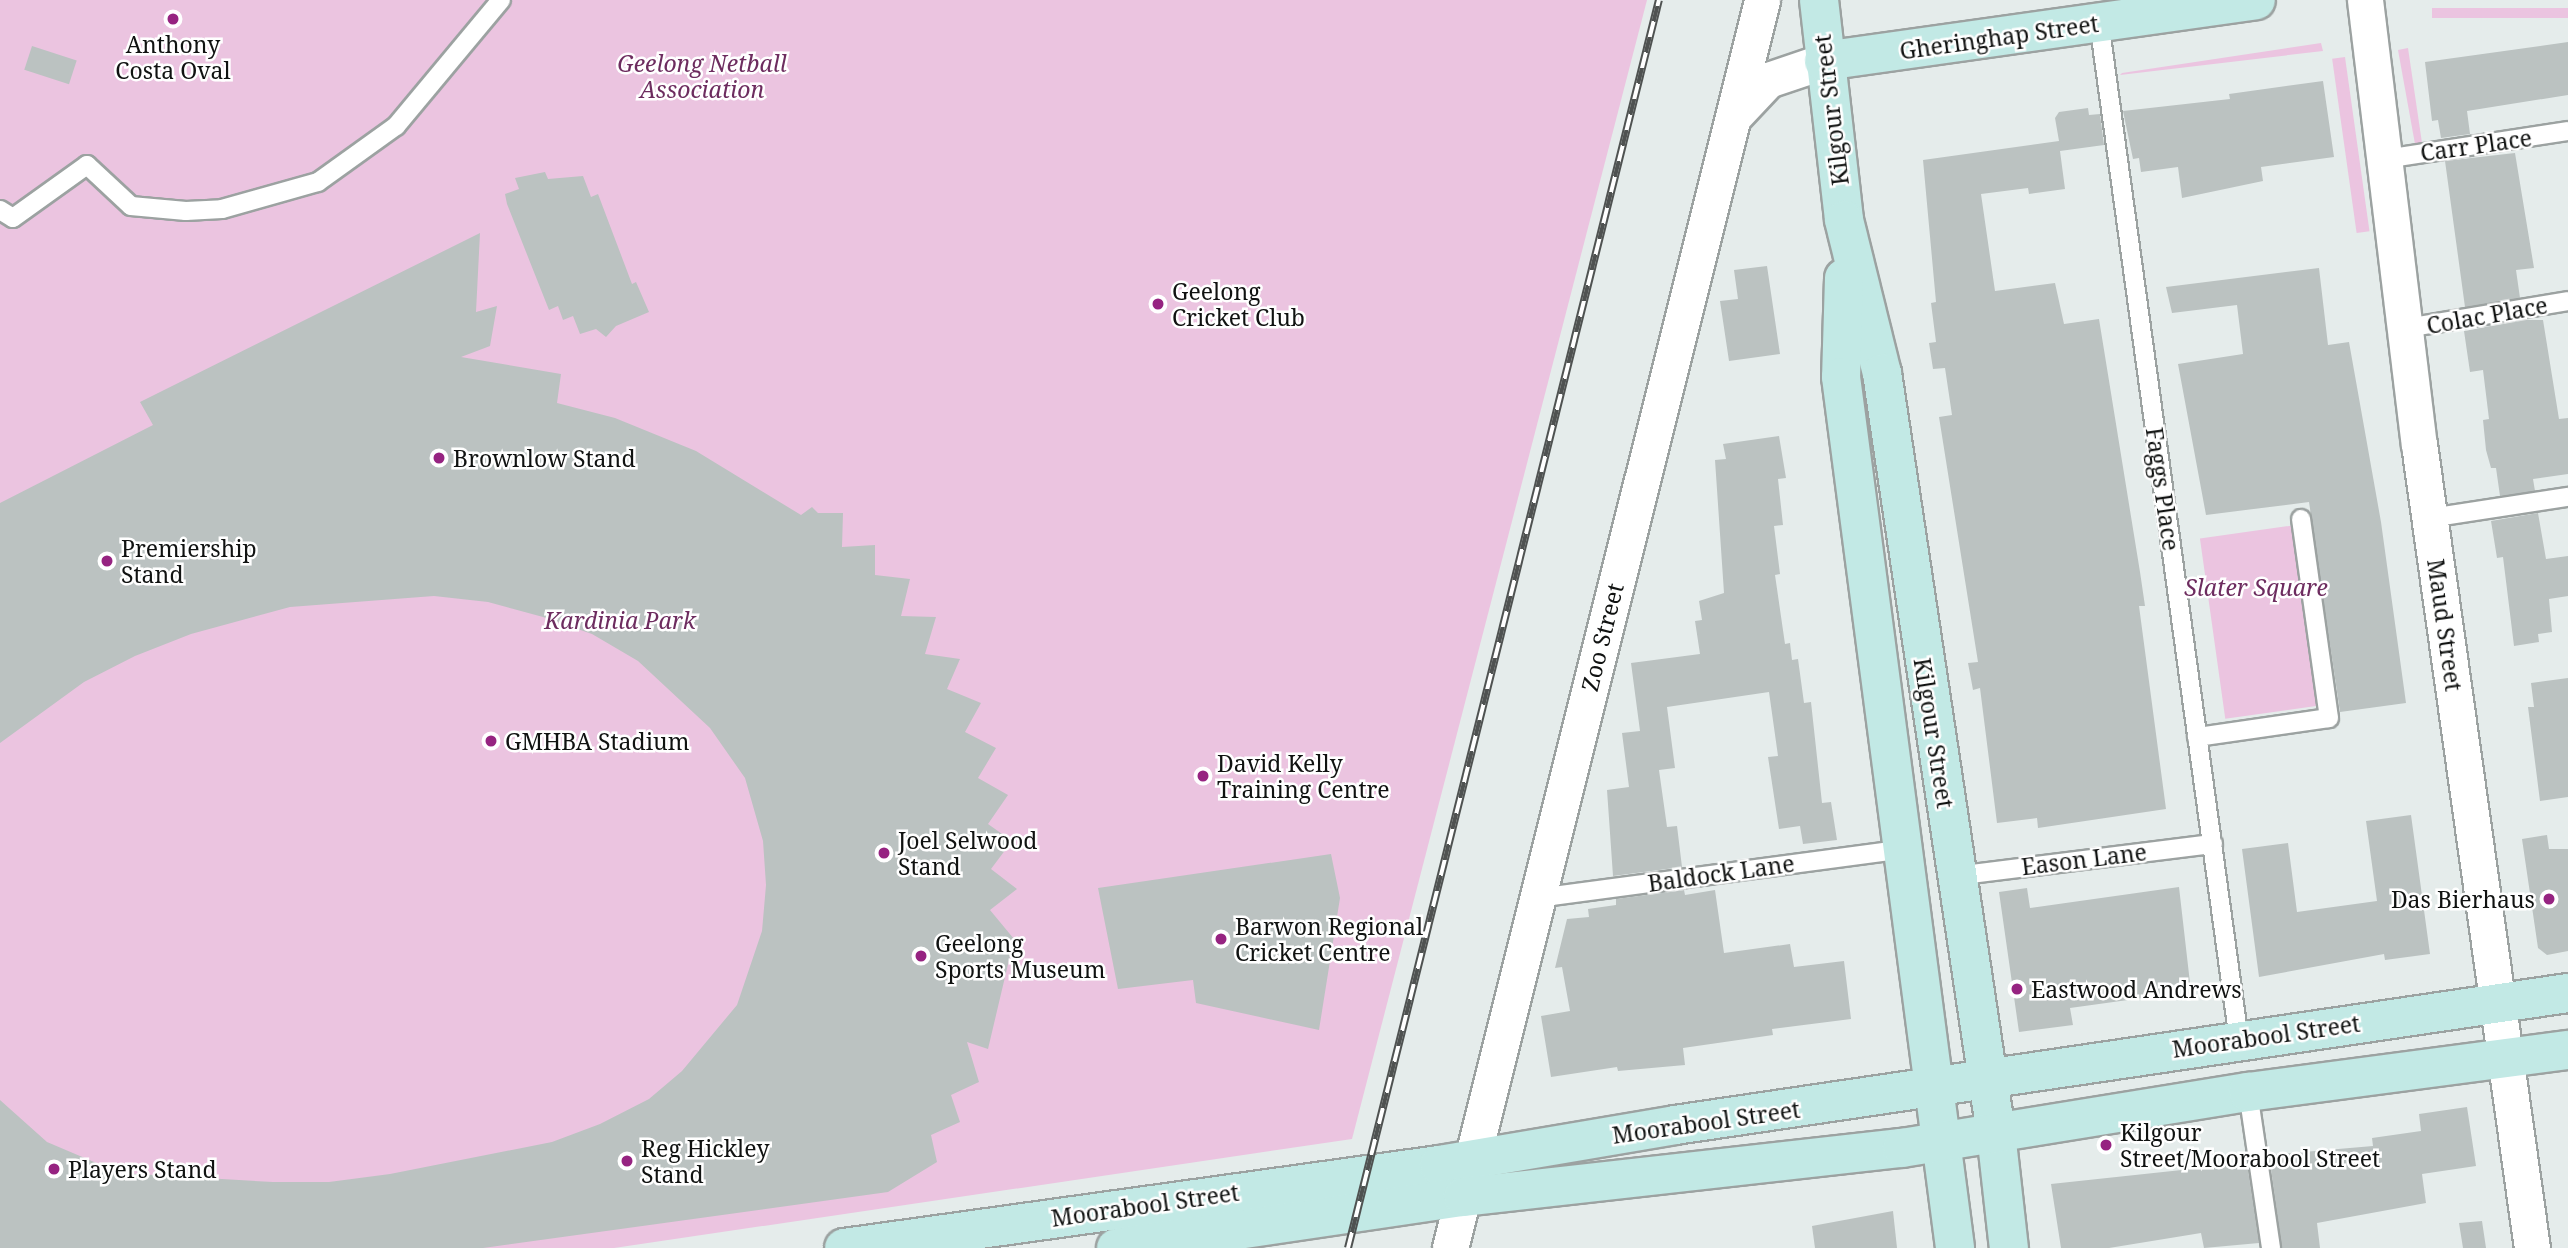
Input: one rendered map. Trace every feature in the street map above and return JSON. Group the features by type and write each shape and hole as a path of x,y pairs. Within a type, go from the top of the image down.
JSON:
{"street":[{"name":"Zoo Street","path":"1450,1248 1714,181 1734,117 1762,0"},
{"name":"Kilgour Street","path":"1819,0 1844,220 1882,373 1911,583 1996,1133 2009,1248"},
{"name":"Gheringhap Street","path":"1824,61 2256,0"},
{"name":"Maud Street","path":"2365,0 2430,518 2532,1248"},
{"name":"Zoo Street","path":"1734,117 1768,80 1824,61"},
{"name":"Kilgour Street","path":"1844,220 1840,377 1955,1248"},
{"path":"1866,587 1911,583"},
{"path":"1903,849 1953,860"},
{"name":"Moorabool Street","path":"844,1248 882,1245 1474,1159 2239,1040 2568,993"},
{"name":"Moorabool Street","path":"1116,1248 1281,1237 1463,1197 1940,1142 2248,1092 2568,1050"}],"lane":[{"path":"0,209 13,218 87,165 131,206 186,211 222,209 318,182 396,126 500,0"},
{"name":"Faggs Place","path":"2099,22 2239,1040"},
{"name":"Carr Place","path":"2385,159 2568,131"},
{"name":"Colac Place","path":"2407,328 2568,301"},
{"path":"2430,518 2568,497"},
{"path":"2197,737 2329,718 2301,519"},
{"name":"Eason Lane","path":"1953,860 2213,844"},
{"name":"Baldock Lane","path":"1538,898 1903,849"},
{"path":"2248,1092 2271,1248"}],"green space":[{"name":"Kardinia Park","path":"0,0 1647,0 1352,1139 614,1248 0,1248"},
{"path":"2432,8 2568,8 2568,18 2432,18"},
{"path":"2321,43 2323,51 2120,75 2122,73"},
{"path":"2408,48 2422,143 2415,144 2398,50"},
{"path":"2345,57 2369,231 2357,233 2332,59"},
{"name":"Slater Square","path":"2296,525 2321,705 2225,719 2200,538"}],"building":[{"path":"2568,42 2568,95 2467,111 2470,134 2441,138 2438,120 2432,121 2425,62"},
{"path":"32,46 77,61 69,84 24,70"},
{"path":"2323,81 2334,157 2261,167 2263,181 2182,198 2178,167 2141,172 2139,158 2133,159 2123,111 2230,99 2229,94"},
{"path":"2088,108 2089,115 2100,114 2104,145 2060,151 2065,189 2029,194 2028,188 1981,194 1995,291 2055,283 2064,324 2099,319 2145,606 2139,606 2166,809 2038,828 2037,818 1997,823 1980,688 1973,690 1968,663 1978,662 1939,417 1952,415 1945,368 1933,369 1929,343 1936,342 1931,303 1936,302 1923,160 2059,141 2055,118 2059,112"},
{"path":"2515,153 2534,268 2516,270 2520,298 2465,307 2445,161"},
{"path":"545,172 548,179 583,176 591,197 598,194 632,284 636,282 649,312 616,326 606,337 596,329 580,334 573,316 563,320 558,306 549,310 507,204 505,194 519,189 515,178"},
{"path":"480,233 476,312 497,306 490,346 461,357 561,374 557,403 615,418 696,451 801,515 812,507 818,513 843,513 842,547 875,545 875,575 910,579 901,616 936,617 925,654 960,659 947,689 981,703 965,732 996,748 978,778 1008,795 988,824 1012,841 991,869 1017,889 990,910 1014,939 988,1049 967,1042 979,1082 951,1095 960,1122 931,1135 937,1162 888,1192 483,1248 0,1248 0,1100 47,1142 120,1173 273,1182 329,1182 390,1174 552,1142 600,1124 649,1099 682,1071 737,1005 762,931 766,885 763,841 745,778 710,728 638,661 592,634 488,602 434,596 290,607 191,634 135,656 84,682 0,743 0,503 153,425 140,402"},
{"path":"1767,266 1780,354 1729,361 1720,301 1738,299 1734,270"},
{"path":"2319,268 2328,345 2349,342 2381,522 2406,703 2340,712 2309,502 2206,515 2178,364 2243,354 2237,305 2172,313 2166,287"},
{"path":"2523,320 2543,320 2559,419 2568,418 2568,474 2533,479 2535,491 2500,496 2496,468 2491,468 2486,450 2483,420 2489,419 2483,370 2470,372 2464,331"},
{"path":"1779,436 1786,478 1778,479 1783,525 1774,526 1780,574 1775,575 1785,644 1790,643 1792,660 1798,659 1804,703 1811,702 1822,803 1831,802 1837,840 1803,844 1800,826 1779,829 1768,757 1778,756 1769,692 1667,707 1675,768 1659,770 1667,827 1677,826 1682,867 1613,876 1607,790 1629,787 1622,733 1640,731 1631,663 1700,654 1695,621 1702,620 1699,601 1724,593 1715,460 1726,459 1723,444"},
{"path":"2538,513 2546,559 2568,556 2568,596 2549,599 2552,632 2538,634 2539,642 2514,646 2503,557 2497,558 2491,521"},
{"path":"2568,678 2568,797 2540,801 2528,707 2534,707 2531,683"},
{"path":"2411,815 2430,954 2385,960 2384,954 2259,977 2242,849 2288,843 2297,912 2377,901 2366,821"},
{"name":"Das Bierhaus","path":"2547,835 2549,849 2568,849 2568,951 2547,955 2538,948 2522,839"},
{"name":"Barwon Regional Cricket Centre","path":"1331,854 1340,898 1319,1030 1196,1003 1193,980 1118,989 1098,888"},
{"path":"2179,887 2190,983 2163,986 2164,995 2070,1008 2073,1025 2019,1032 1999,892 2027,888 2030,908"},
{"path":"1684,890 1685,895 1715,890 1724,953 1790,944 1794,967 1844,961 1851,1019 1772,1029 1773,1035 1683,1048 1685,1065 1618,1071 1617,1067 1551,1077 1541,1016 1570,1011 1562,967 1555,968 1567,919 1589,917 1588,909 1616,905 1616,899"},
{"path":"2467,1107 2476,1166 2422,1174 2426,1203 2317,1223 2320,1248 2282,1248 2269,1155 2373,1146 2372,1138 2421,1131 2419,1114"},
{"path":"2247,1163 2259,1243 2204,1248 2201,1233 2109,1248 2061,1248 2051,1184"},
{"path":"1893,1211 1897,1248 1815,1248 1812,1226"},
{"path":"2482,1221 2486,1248 2463,1248 2459,1223"}],"railway":[{"path":"1348,1248 1659,0"}],"place":[{"name":"Anthony Costa Oval","path":"173,19"},
{"name":"Geelong Cricket Club","path":"1158,304"},
{"name":"Brownlow Stand","path":"439,458"},
{"name":"Premiership Stand","path":"107,561"},
{"name":"GMHBA Stadium","path":"491,741"},
{"name":"David Kelly Training Centre","path":"1203,776"},
{"name":"Joel Selwood Stand","path":"884,853"},
{"name":"Das Bierhaus","path":"2549,899"},
{"name":"Barwon Regional Cricket Centre","path":"1221,939"},
{"name":"Geelong Sports Museum","path":"921,956"},
{"name":"Eastwood Andrews","path":"2017,989"},
{"name":"Kilgour Street/Moorabool Street","path":"2106,1145"},
{"name":"Reg Hickley Stand","path":"627,1161"},
{"name":"Players Stand","path":"54,1169"}],"park label":[{"name":"Geelong Netball Association","path":"702,76"}]}
